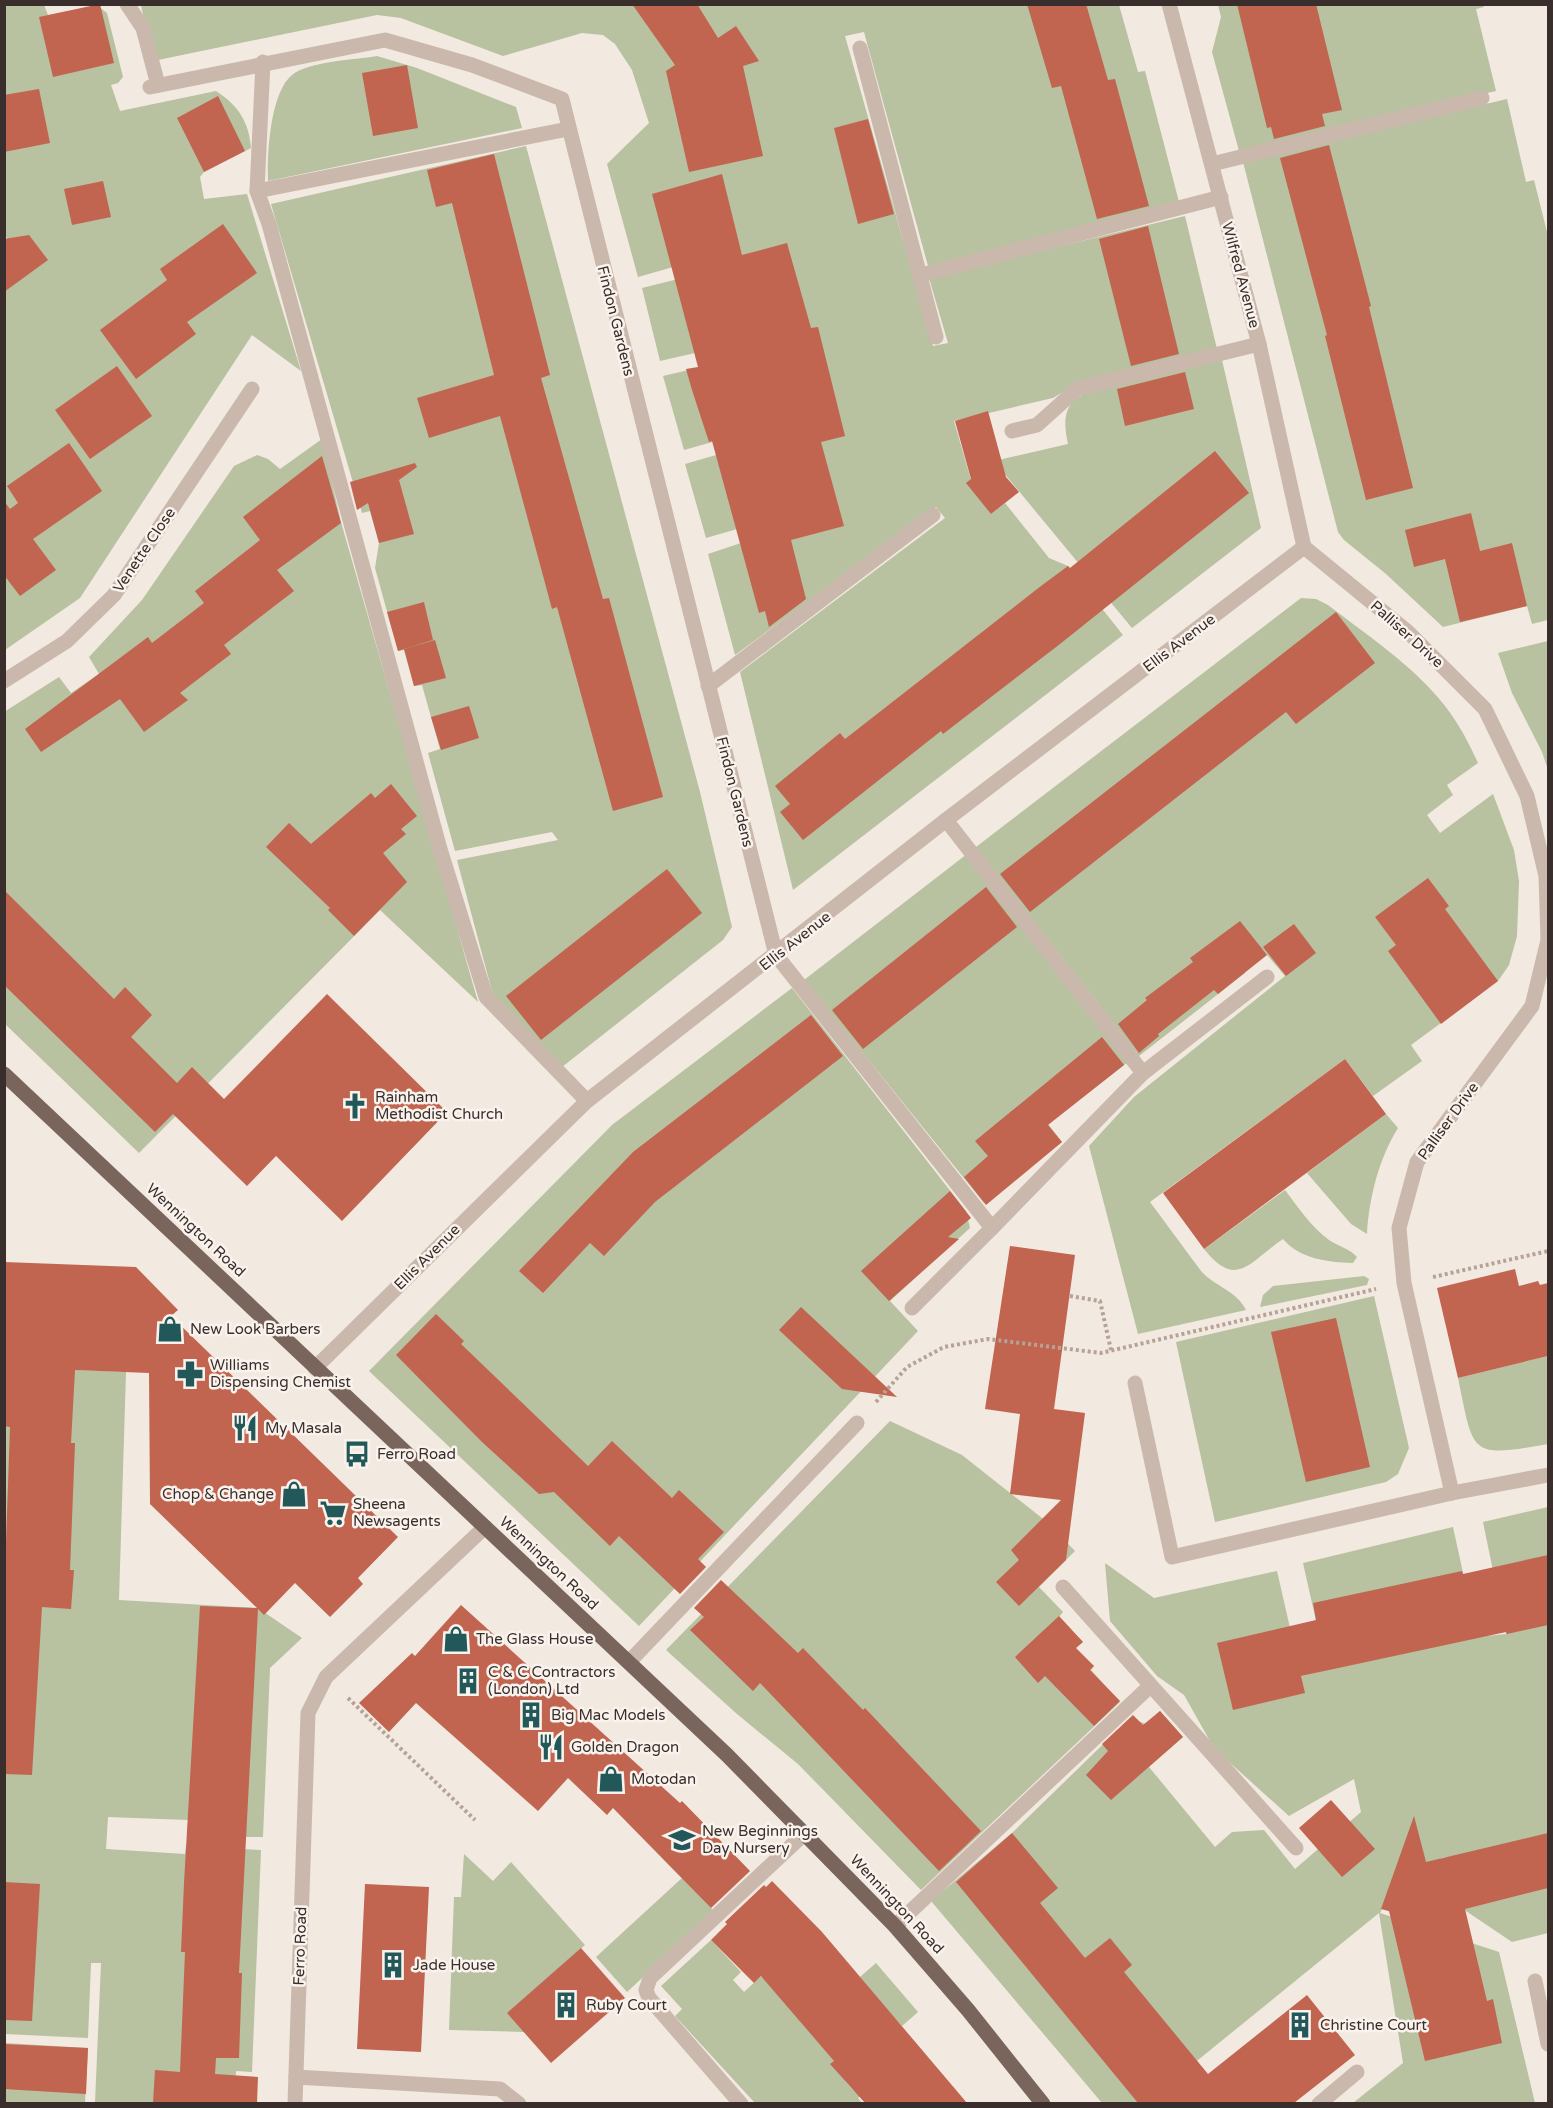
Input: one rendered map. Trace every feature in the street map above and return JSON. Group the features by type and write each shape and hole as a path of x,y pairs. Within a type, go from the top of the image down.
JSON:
{"main road":[{"name":"Wennington Road","path":"4,1074 628,1662 805,1833 895,1926 1043,2103"}],"street":[{"name":"Findon Gardens","path":"127,4 136,15 147,37 154,86 263,62 385,40 472,65 562,99 776,955"},
{"name":"Wilfred Avenue","path":"1169,4 1259,344 1304,547"},
{"path":"860,48 936,337"},
{"path":"263,62 257,191 440,849 486,997 587,1101"},
{"path":"1212,164 1482,98"},
{"path":"257,191 568,129"},
{"path":"921,275 1221,197"},
{"path":"1012,431 1037,425 1077,389 1259,344"},
{"name":"Venette Close","path":"4,681 66,641 114,595 252,389"},
{"path":"708,686 933,515"},
{"name":"Ellis Avenue","path":"315,1368 587,1101 946,820 1304,547"},
{"name":"Palliser Drive","path":"1304,547 1408,632 1485,709 1527,796 1546,876 1548,940 1532,1006 1417,1162 1399,1228 1404,1283 1452,1493"},
{"path":"946,820 1143,1073"},
{"path":"776,955 992,1228"},
{"path":"912,1308 1143,1073 1267,977"},
{"path":"1135,1383 1172,1557 1452,1493 1548,1475"},
{"path":"628,1662 857,1423"},
{"name":"Ferro Road","path":"295,2103 308,1713 326,1677 484,1527"},
{"path":"1063,1587 1149,1687 1296,1848"},
{"path":"895,1926 1149,1687"},
{"path":"741,2103 649,1998 646,1990 650,1978 805,1833"},
{"path":"1535,1981 1548,2044"},
{"path":"1319,2103 1357,2072"},
{"path":"296,2077 500,2089 519,2103"}],"path":[{"path":"857,1423 907,1367 944,1347 988,1339 1101,1353 1548,1251"},
{"path":"1070,1296 1100,1301 1111,1350"},
{"path":"326,1677 475,1821"}],"green space":[{"path":"5,5 44,5 48,15 98,6 107,13 123,77 118,83 111,85 120,111 216,91 236,108 248,130 251,148 204,172 200,177 204,199 247,194 301,371 252,335 80,598 5,650 4,241 7,238 4,234"},
{"path":"141,5 1119,5 1138,72 1145,71 1179,202 928,266 864,32 845,36 933,346 948,343 929,278 1185,216 1217,349 1073,386 1053,398 954,421 971,480 991,514 1005,503 1049,558 1068,566 1123,635 793,890 740,672 945,518 936,507 735,655 708,554 741,543 786,515 706,538 685,464 716,455 762,428 684,450 663,376 744,357 695,353 660,361 642,288 722,268 742,255 740,248 638,277 607,164 649,123 632,70 615,44 603,35 582,33 503,56 401,18 377,15 153,61"},
{"path":"1218,5 1483,5 1484,7 1476,9 1496,91 1239,151 1212,52 1221,17"},
{"path":"377,56 417,68 516,107 522,128 268,181 269,141 274,110 285,84 292,75 300,70 321,64"},
{"path":"1507,99 1526,182 1534,180 1548,236 1548,620 1532,624 1527,606 1443,627 1386,574 1344,540 1338,532 1243,162"},
{"path":"526,146 700,792 732,927 723,940 562,1067 493,995 457,860 558,840 552,832 455,851 428,753 440,749 422,685 414,686 404,650 398,651 375,568 379,543 370,511 362,513 271,204"},
{"path":"1222,360 1261,528 1132,628 994,461 1068,444 1065,427 1066,414 1073,402 1086,393"},
{"path":"322,439 341,522 478,1002 380,910 139,1153 5,1024 4,712 59,677 71,693 99,674 89,657 142,600 234,466 257,455 268,459 280,469"},
{"path":"1301,598 1316,599 1328,605 1390,652 1433,691 1455,720 1478,763 1447,785 1453,795 1427,815 1440,833 1493,794 1514,850 1519,881 1517,936 1509,965 1498,981 1411,1045 1422,1061 1373,1096 1345,1059 1150,1202 1201,1271 1237,1298 1246,1310 1138,1334 1089,1146 1134,1097 1285,976 1262,949 1239,965 1245,973 1139,1056 976,847"},
{"path":"1548,641 1548,770 1542,752 1512,693 1498,653"},
{"path":"967,854 1128,1062 1048,1124 1062,1142 984,1203 804,980"},
{"path":"792,988 966,1211 970,1228 890,1301 918,1331 639,1626 369,1371 612,1125"},
{"path":"1386,1114 1398,1128 1380,1165 1370,1206 1367,1234 1351,1224 1307,1173"},
{"path":"1285,1190 1322,1235 1357,1257 1353,1263 1333,1262 1306,1255 1297,1251 1283,1239 1252,1263 1235,1270 1225,1268 1204,1249"},
{"path":"1364,1276 1369,1279 1367,1285 1260,1307 1263,1295 1273,1286"},
{"path":"1374,1296 1409,1448 1398,1474 1386,1482 1215,1522 1176,1342"},
{"path":"1548,1356 1548,1444 1503,1450 1489,1450 1479,1445 1468,1423 1458,1378"},
{"path":"5,1367 126,1372 119,1600 258,1608 302,1638 270,1668 263,1837 245,1837 188,1820 108,1817 106,1849 185,1854 186,1846 261,1850 252,2072 236,2071 234,2103 95,2103 101,1963 91,1963 88,2038 5,2034"},
{"path":"890,1421 962,1455 1047,1522 1075,1551 1039,1587 1063,1612 1059,1617 1083,1642 1074,1649 1094,1666 1091,1670 1120,1702 921,1890 798,1764 737,1714 666,1650"},
{"path":"1548,1507 1548,1933 1512,1942 1463,1909 1449,1857 1441,1858 1422,1922 1382,1909 1380,1913 1499,1952 1535,2103 1353,2103 1403,2063 1379,1913 1145,2103 1102,2103 931,1901 1012,1833 1130,1718 1146,1724 1160,1711 1183,1737 1149,1767 1215,1847 1232,1832 1264,1830 1295,1869 1361,1812 1354,1779 1289,1816 1228,1761 1210,1741 1184,1695 1157,1676 1110,1621 1105,1563 1154,1598 1277,1571 1301,1676 1327,1670 1303,1563 1453,1527 1477,1637 1506,1634 1483,1522"},
{"path":"464,1854 493,1881 511,1862 585,1945 507,2013 525,2032 449,2030 454,1897 461,1897"},
{"path":"682,1878 714,1911 627,1992 596,1957"},
{"path":"815,1926 822,1932 801,1950 804,1954 782,1972 790,1983 778,1994 797,2017 810,2007 821,2021 809,2031 820,2044 877,1998 860,1977 876,1963 918,2012 902,2026 885,2008 842,2048 845,2052 831,2064 853,2090 868,2079 873,2085 858,2098 862,2103 755,2103 675,2016 682,2009 661,1986 711,1940 741,1972 733,1980 744,1992"},
{"path":"4,2043 88,2048 85,2103 5,2103"}],"building":[{"path":"100,4 114,63 53,77 39,17"},
{"path":"632,4 697,4 718,38 736,26 759,61 743,66 763,156 689,172 666,71 675,65"},
{"path":"1027,4 1086,4 1108,80 1115,79 1149,206 1097,219 1061,86 1052,88"},
{"path":"1237,4 1316,4 1342,110 1322,114 1325,126 1274,139 1271,127 1267,128"},
{"path":"407,65 418,128 373,136 362,73"},
{"path":"39,89 50,143 4,152 4,95"},
{"path":"218,96 245,151 204,172 177,118"},
{"path":"868,119 894,214 858,224 834,128"},
{"path":"1329,145 1371,306 1369,307 1413,488 1366,500 1325,336 1327,335 1280,158"},
{"path":"494,154 550,375 541,378 603,599 609,598 663,797 613,811 557,607 552,609 500,416 429,438 417,398 494,375 452,203 436,207 427,170"},
{"path":"722,174 742,255 787,243 811,328 818,327 845,436 821,442 844,526 791,540 806,599 769,627 765,611 759,613 712,441 709,442 686,369 698,367 652,194"},
{"path":"103,181 111,217 72,225 64,189"},
{"path":"223,224 257,273 187,322 196,334 136,379 100,330 167,280 160,269"},
{"path":"1148,226 1179,354 1131,366 1099,239"},
{"path":"29,235 48,260 4,292 4,239"},
{"path":"117,366 152,416 90,459 55,410"},
{"path":"1185,372 1194,409 1125,426 1117,389"},
{"path":"988,411 1006,477 1019,492 991,514 966,483 971,479 955,421"},
{"path":"69,443 102,491 33,539 56,570 20,596 4,575 4,501 10,509 18,503 7,486"},
{"path":"1215,451 1249,493 1060,644 943,734 941,731 803,840 780,812 790,804 775,786 840,733 845,739 1041,586 1068,566 1070,568"},
{"path":"322,456 341,523 277,570 294,591 224,645 231,654 180,693 188,700 144,732 120,699 41,752 25,729 148,637 152,643 204,603 195,591 260,540 243,517"},
{"path":"415,463 417,467 399,480 414,534 379,543 368,503 357,510 350,482"},
{"path":"1471,513 1480,551 1512,543 1527,606 1460,622 1445,559 1414,567 1405,530"},
{"path":"424,602 433,640 398,651 387,612"},
{"path":"1336,612 1375,663 1296,724 1286,712 1030,912 1000,874"},
{"path":"435,640 446,678 414,686 404,649"},
{"path":"469,706 479,738 441,750 431,717"},
{"path":"391,784 417,816 401,829 406,834 383,853 407,882 354,936 328,910 330,908 266,847 289,823 311,844 371,793 375,798"},
{"path":"667,869 702,913 541,1040 506,996"},
{"path":"1428,878 1449,906 1445,909 1498,981 1441,1024 1388,951 1396,945 1375,917"},
{"path":"986,887 1017,927 863,1049 832,1010"},
{"path":"4,890 114,999 125,987 152,1015 131,1037 177,1083 192,1067 224,1099 327,994 447,1112 342,1221 276,1156 247,1186 173,1114 155,1132 4,985"},
{"path":"1240,921 1267,955 1218,994 1214,990 1158,1034 1159,1036 1139,1053 1118,1024 1147,1000 1145,998 1193,962 1190,958"},
{"path":"1294,924 1316,953 1286,976 1263,947"},
{"path":"811,1015 843,1056 655,1202 604,1256 590,1243 543,1293 519,1271 633,1152"},
{"path":"1102,1037 1124,1065 1048,1125 1062,1142 986,1205 964,1177 988,1156 975,1141"},
{"path":"1345,1059 1386,1114 1204,1249 1163,1193"},
{"path":"950,1191 971,1218 948,1237 959,1239 889,1301 861,1271"},
{"path":"1010,1246 1075,1255 1054,1409 1085,1413 1066,1560 1019,1606 996,1582 1019,1560 1011,1550 1061,1500 1010,1494 1020,1414 985,1409"},
{"path":"4,1262 136,1267 178,1310 171,1316 398,1537 358,1578 363,1584 330,1617 295,1583 264,1615 258,1609 239,1973 242,1973 239,2058 216,2058 215,2074 258,2077 257,2103 153,2103 155,2070 180,2072 185,1952 181,1952 200,1606 257,1608 150,1504 149,1373 75,1370 71,1443 75,1443 70,1570 74,1570 71,1609 42,1607 32,1775 4,1774 4,1600 10,1427 4,1426"},
{"path":"1515,1269 1519,1286 1538,1281 1540,1285 1548,1283 1548,1356 1458,1378 1437,1288"},
{"path":"801,1307 897,1397 842,1389 779,1330"},
{"path":"436,1314 464,1341 461,1344 588,1466 612,1441 672,1498 679,1490 724,1532 698,1559 706,1567 680,1594 619,1536 610,1546 554,1492 539,1494 482,1442 396,1355"},
{"path":"1336,1318 1370,1467 1306,1482 1271,1332"},
{"path":"1548,1555 1548,1625 1301,1676 1305,1693 1233,1710 1217,1643 1316,1620 1313,1603"},
{"path":"721,1580 798,1653 803,1648 863,1710 865,1708 981,1831 939,1871 760,1683 753,1691 690,1630 704,1617 694,1608"},
{"path":"461,1605 680,1803 682,1801 750,1871 711,1908 613,1808 607,1815 568,1778 538,1811 416,1703 389,1732 359,1703 412,1653 415,1656"},
{"path":"1059,1616 1083,1642 1076,1648 1094,1666 1090,1670 1120,1701 1094,1726 1045,1676 1038,1683 1015,1657"},
{"path":"1160,1711 1183,1737 1111,1800 1086,1775 1108,1751 1102,1744 1133,1715 1143,1725"},
{"path":"1331,1800 1375,1849 1342,1877 1299,1828"},
{"path":"1414,1816 1426,1862 1548,1833 1548,1888 1465,1909 1487,2001 1493,1999 1502,2043 1425,2061 1389,1911 1381,1909"},
{"path":"1012,1833 1058,1888 1040,1903 1085,1958 1110,1938 1132,1965 1124,1972 1208,2074 1307,1995 1355,2055 1294,2103 1138,2103 956,1882"},
{"path":"772,1881 822,1932 967,2103 865,2103 830,2064 834,2061 761,1976 754,1983 711,1940 727,1924 725,1922 764,1885 766,1887"},
{"path":"4,1882 40,1884 32,2021 4,2020"},
{"name":"Jade House","path":"365,1884 429,1887 421,2052 357,2049"},
{"name":"Ruby Court","path":"581,1948 625,1998 551,2063 507,2013"},
{"path":"4,2044 88,2048 86,2094 4,2089"}],"place":[{"name":"Rainham Methodist Church","path":"355,1106"},
{"name":"New Look Barbers","path":"170,1329"},
{"name":"Williams Dispensing Chemist","path":"190,1374"},
{"name":"My Masala","path":"245,1428"},
{"name":"Ferro Road","path":"357,1454"},
{"name":"Chop & Change","path":"294,1494"},
{"name":"Sheena Newsagents","path":"333,1513"},
{"name":"The Glass House","path":"456,1639"},
{"name":"C & C Contractors (London) Ltd","path":"468,1681"},
{"name":"Big Mac Models","path":"531,1715"},
{"name":"Golden Dragon","path":"551,1747"},
{"name":"Motodan","path":"611,1779"},
{"name":"New Beginnings Day Nursery","path":"682,1840"},
{"name":"Jade House","path":"393,1965"},
{"name":"Ruby Court","path":"566,2005"},
{"name":"Christine Court","path":"1300,2025"}]}
